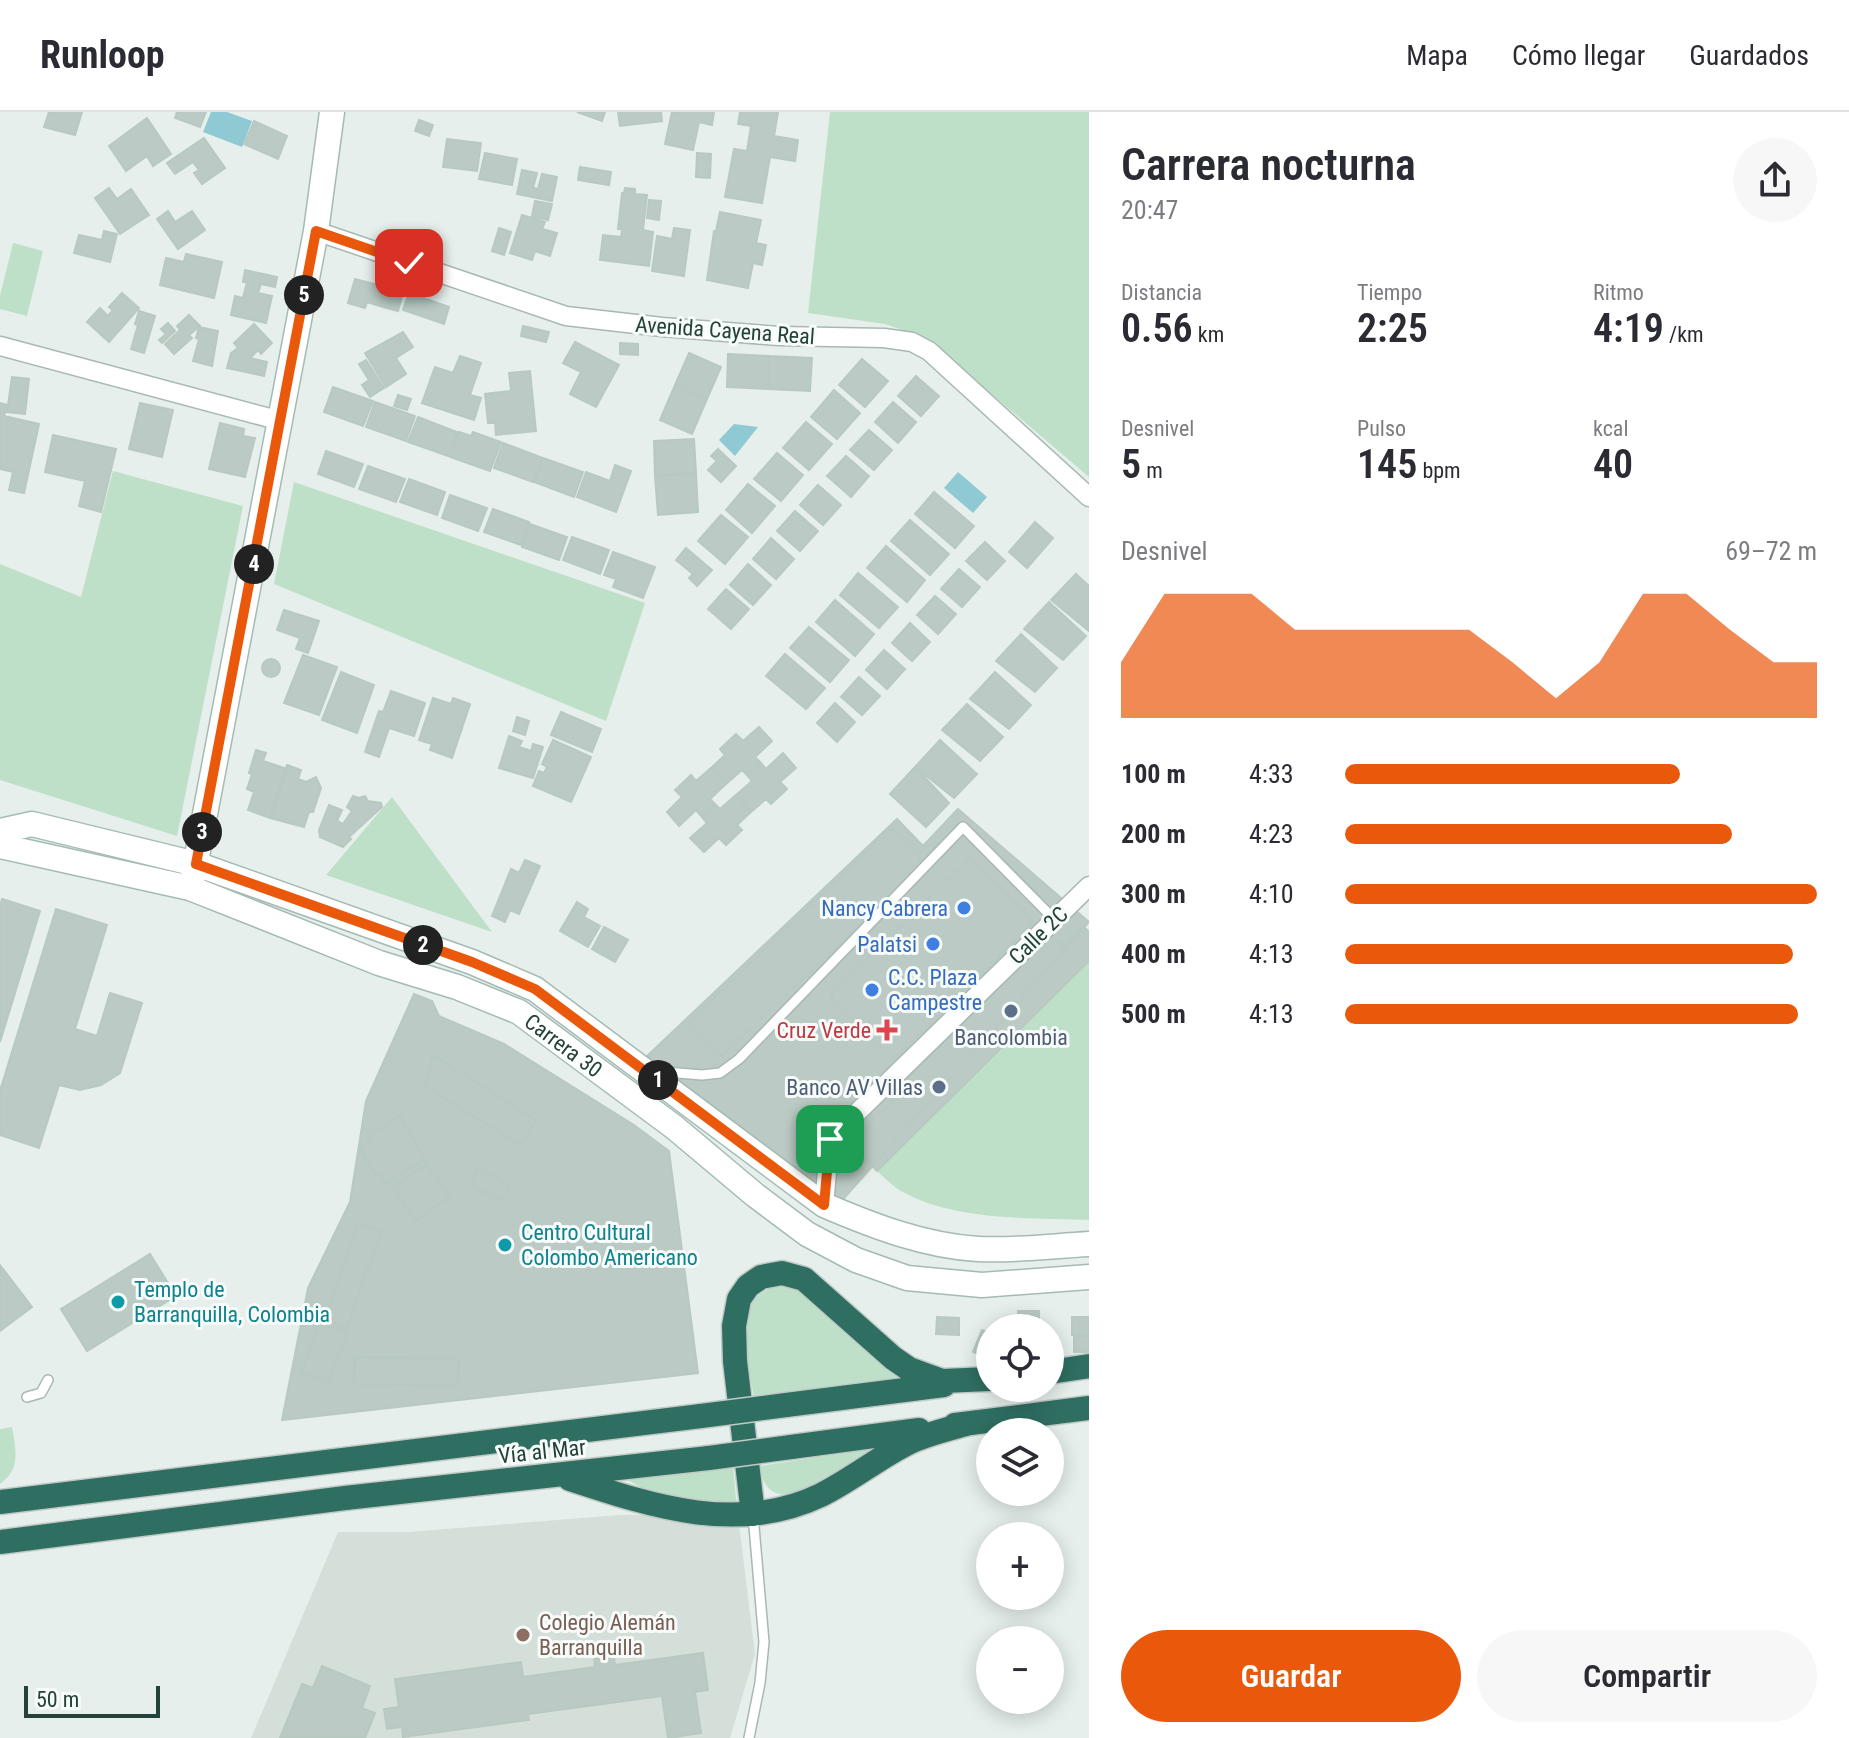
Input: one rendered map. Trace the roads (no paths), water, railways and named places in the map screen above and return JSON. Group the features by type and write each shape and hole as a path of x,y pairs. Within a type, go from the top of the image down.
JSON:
{"highway":[{"path":"753,1514 735,1361 734,1326 739,1299 748,1286 761,1277 782,1273 804,1279 909,1369 942,1381 976,1380"},
{"path":"1064,1370 1089,1366"},
{"name":"Vía al Mar","path":"0,1502 976,1381"},
{"name":"Vía al Mar","path":"0,1542 345,1498 709,1458 1089,1408"},
{"path":"562,1476 681,1512 753,1514 819,1496 909,1442 970,1423"}],"main road":[{"path":"190,888 316,231 332,112"},
{"name":"Carrera 30","path":"0,831 32,824 196,864 472,962 535,989 824,1205 909,1236 945,1245 979,1249 1089,1244"},
{"name":"Carrera 30","path":"0,846 190,888 379,963 457,987 519,1012 674,1127 807,1234 856,1260 907,1278 982,1285 1089,1277"}],"street":[{"name":"Avenida Cayena Real","path":"316,231 566,316 764,335 884,338 912,342 929,351 1089,497"},
{"path":"0,346 281,421"},
{"name":"Calle 2C","path":"824,1205 830,1139 1089,886"}],"lane":[{"path":"645,1070 707,1074 720,1073 730,1066 963,827 1054,919"},
{"path":"27,1397 41,1393 48,1380"},
{"path":"749,1738 764,1642 753,1514"}],"water":[{"path":"211,112 227,112 252,121 242,147 203,132"},
{"path":"734,424 758,427 735,456 719,440"},
{"path":"958,472 987,497 973,513 944,488"}],"place":[{"name":"Nancy Cabrera","path":"964,908"},
{"name":"Palatsi","path":"933,944"},
{"name":"C.C. Plaza Campestre","path":"872,990"},
{"name":"Bancolombia","path":"1011,1011"},
{"name":"Cruz Verde","path":"887,1030"},
{"name":"Banco AV Villas","path":"939,1087"},
{"name":"Centro Cultural Colombo Americano","path":"505,1245"},
{"name":"Templo de Barranquilla, Colombia","path":"118,1302"},
{"name":"Colegio Alemán Barranquilla","path":"523,1635"}]}
